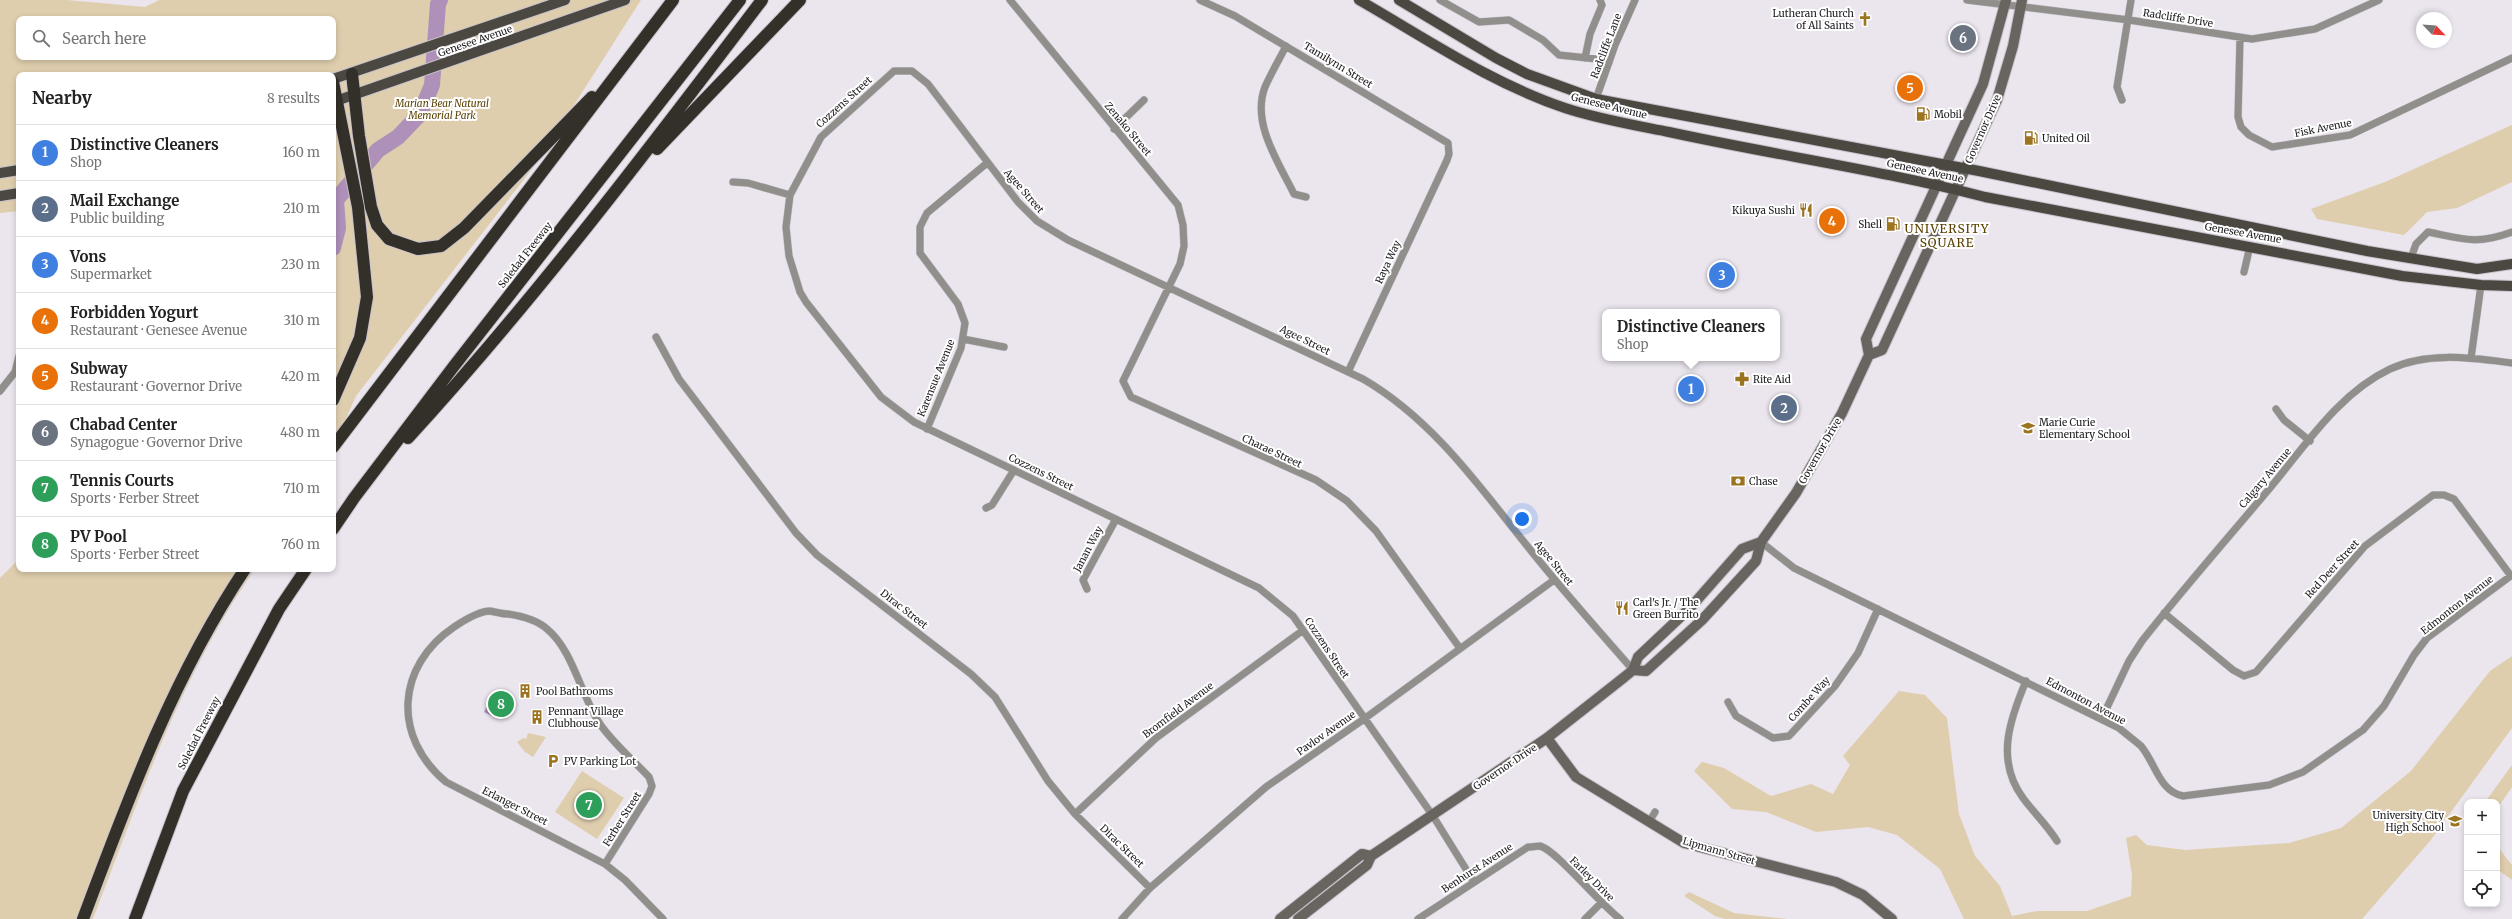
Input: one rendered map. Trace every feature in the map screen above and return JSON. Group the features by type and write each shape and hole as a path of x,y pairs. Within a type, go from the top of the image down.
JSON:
{"highway":[{"path":"336,443 673,0"},
{"name":"Soledad Freeway","path":"336,525 354,498 740,0"},
{"path":"354,498 443,400 589,224 762,0"},
{"path":"589,224 686,117 800,0"},
{"path":"352,74 359,136 377,225 389,239 418,249 441,246 464,228 629,58"},
{"path":"336,105 358,207 367,297 360,338 336,393"},
{"path":"336,121 342,131"},
{"path":"83,919 136,778 197,650 243,572"},
{"name":"Soledad Freeway","path":"135,919 183,791 279,609 304,572"}],"main road":[{"name":"Genesee Avenue","path":"336,79 565,0"},
{"name":"Genesee Avenue","path":"336,101 463,58 625,0"},
{"name":"Genesee Avenue","path":"1359,0 1495,80 1565,108 1692,138 1937,185 2008,201 2402,276 2481,285 2512,286"},
{"name":"Genesee Avenue","path":"1399,0 1496,58 1528,74 1596,99 1946,165 2411,258 2477,268 2512,264"},
{"name":"Governor Drive","path":"1633,670 1646,671 1702,620 1756,561 1761,542 1796,493 1826,441 1869,355 1866,339 1982,84 2006,3"},
{"name":"Governor Drive","path":"1869,355 1882,350 1997,100 2013,46 2021,4"},
{"path":"0,173 16,170"},
{"path":"0,196 16,193"},
{"name":"Governor Drive","path":"1298,919 1366,865 1371,856 1433,816 1547,738 1633,670 1638,657 1690,608 1742,549 1761,542"},
{"name":"Lipmann Street","path":"1547,738 1576,777 1684,843 1836,882 1863,895 1892,919"},
{"name":"Governor Drive","path":"1280,919 1362,854 1371,856"}],"street":[{"name":"Zenako Street","path":"1010,0 1114,129 1178,205 1183,225 1184,246 1180,264 1170,287"},
{"name":"Tamilynn Street","path":"1200,0 1235,16 1444,139 1448,143 1449,154 1447,160"},
{"path":"1440,0 1479,22 1510,20 1542,40 1559,55 1609,63"},
{"path":"1584,58 1590,34 1602,5 1600,0"},
{"name":"Radcliffe Lane","path":"1596,99 1635,0"},
{"name":"Radcliffe Drive","path":"1967,0 2021,4 2252,39 2315,29 2379,0"},
{"path":"2122,100 2117,87 2129,20 2131,0"},
{"name":"Fisk Avenue","path":"2240,38 2236,103 2238,117 2241,127 2249,135 2272,147 2350,135 2512,58"},
{"path":"1286,46 1264,89 1262,121 1265,136 1294,194 1306,197"},
{"name":"Cozzens Street","path":"928,84 912,71 894,71 821,137 790,195 786,227 789,256 800,292 806,302 881,397 914,422 1259,588 1293,616 1302,631 1433,816 1474,882"},
{"name":"Agee Street","path":"928,84 987,163 1037,221 1068,240 1348,372 1384,391 1405,407 1454,455 1554,580 1633,670"},
{"path":"1114,129 1144,100"},
{"name":"Raya Way","path":"1348,372 1447,160"},
{"name":"Karensue Avenue","path":"927,429 963,339 965,323 958,304 920,253 920,227 927,213 987,163"},
{"path":"732,182 748,183 790,195"},
{"path":"2411,258 2416,244 2428,232 2476,241 2486,240 2512,232"},
{"path":"2244,272 2250,246"},
{"path":"2471,358 2481,285"},
{"name":"Charae Street","path":"1170,287 1124,381 1131,397 1316,480 1347,501 1376,531 1459,647"},
{"name":"Dirac Street","path":"656,337 679,379 796,533 818,555 971,674 995,697 1048,781 1075,814 1150,888"},
{"path":"963,339 1004,347"},
{"name":"Calgary Avenue","path":"2102,718 2129,661 2164,613 2343,403 2363,385 2390,369 2414,361 2440,357 2471,358 2512,363"},
{"path":"0,391 15,372 16,368"},
{"path":"2276,409 2284,420 2310,441"},
{"path":"986,508 992,506 1014,470"},
{"name":"Red Deer Street","path":"2164,613 2233,670 2244,676 2256,672 2366,546 2433,495 2444,495 2454,499 2512,575"},
{"name":"Janan Way","path":"1087,589 1083,580 1116,519"},
{"name":"Edmonton Avenue","path":"1761,542 1794,568 2102,718 2119,728 2141,747 2154,766 2165,788 2173,794 2183,796 2269,785 2303,772 2363,730 2384,706 2414,655 2427,638 2512,575"},
{"name":"Pavlov Avenue","path":"1122,919 1150,888 1266,787 1364,719 1459,647 1554,580"},
{"name":"Combe Way","path":"1728,702 1736,716 1773,738 1789,736 1835,686 1858,653 1878,609"},
{"name":"Ferber Street","path":"411,682 422,657 439,637 461,622 488,611 524,617 547,629 566,654 600,724 649,777 652,786 649,794 605,864"},
{"name":"Bromfield Avenue","path":"1075,814 1156,738 1302,631"},
{"path":"2026,681 2013,713 2007,735 2007,754 2013,776 2022,797 2049,828 2057,841"},
{"name":"Erlanger Street","path":"411,682 408,694 408,719 412,735 432,770 446,782 605,864 625,880 663,919"},
{"path":"1650,822 1655,812"},
{"name":"Benhurst Avenue","path":"1418,919 1528,847 1540,846 1551,851"},
{"name":"Farley Drive","path":"1551,851 1601,903 1620,919"},
{"path":"1585,919 1601,903"}],"green space":[{"name":"Marian Bear Natural Memorial Park","path":"0,0 67,0 145,7 159,0 641,0 539,160 356,396 336,441 336,72 16,72 16,211 0,213"},
{"path":"2512,125 2512,182 2457,208 2427,212 2404,235 2317,219 2311,209 2385,182"},
{"path":"16,562 16,572 253,572 205,652 183,695 145,783 93,919 0,919 0,578"},
{"path":"2512,656 2512,728 2430,841 2362,919 1964,919 1940,869 1897,835 1868,827 1816,832 1766,812 1732,809 1694,771 1702,762 1724,768 1771,796 1811,784 1833,794 1850,765 1843,756 1899,691 1925,695 1947,718 1959,814 1975,856 2000,886 2012,916 2037,911 2087,911 2131,896 2132,875 2126,838 2136,835 2147,845 2185,850 2289,843 2341,828 2411,771 2490,671"},
{"path":"528,733 546,737 533,757 525,752 517,742 523,738 526,739"},
{"path":"2512,765 2512,787 2500,805 2500,799 2487,799"},
{"path":"582,771 624,798 597,839 555,812"},
{"path":"2500,850 2512,865 2512,880 2500,871"},
{"path":"1689,892 1734,913 1787,919 1725,919 1715,916 1684,896"}],"shaded area":[{"path":"495,690 515,701 513,710 501,707 496,718 484,712"}],"waterway":[{"path":"336,200 378,150 398,137 420,114 432,85 438,4 440,0"},
{"path":"336,200 338,228 336,236"}],"place":[{"name":"Lutheran Church of All Saints","path":"1865,19"},
{"name":"Chabad Center","path":"1963,38"},
{"name":"Subway","path":"1910,88"},
{"name":"Mobil","path":"1923,114"},
{"name":"United Oil","path":"2031,138"},
{"name":"Kikuya Sushi","path":"1806,210"},
{"name":"Forbidden Yogurt","path":"1832,221"},
{"name":"Shell","path":"1893,224"},
{"name":"Vons","path":"1722,275"},
{"name":"Rite Aid","path":"1742,379"},
{"name":"Distinctive Cleaners","path":"1691,389"},
{"name":"Mail Exchange","path":"1784,408"},
{"name":"Marie Curie Elementary School","path":"2028,428"},
{"name":"Chase","path":"1738,481"},
{"name":"Carl's Jr. / The Green Burrito","path":"1622,608"},
{"name":"Pool Bathrooms","path":"525,691"},
{"name":"PV Pool","path":"501,704"},
{"name":"Pennant Village Clubhouse","path":"537,717"},
{"name":"PV Parking Lot","path":"553,761"},
{"name":"Tennis Courts","path":"589,805"},
{"name":"University City High School","path":"2455,821"}],"district":[{"name":"UNIVERSITY SQUARE","path":"1947,235"}]}
